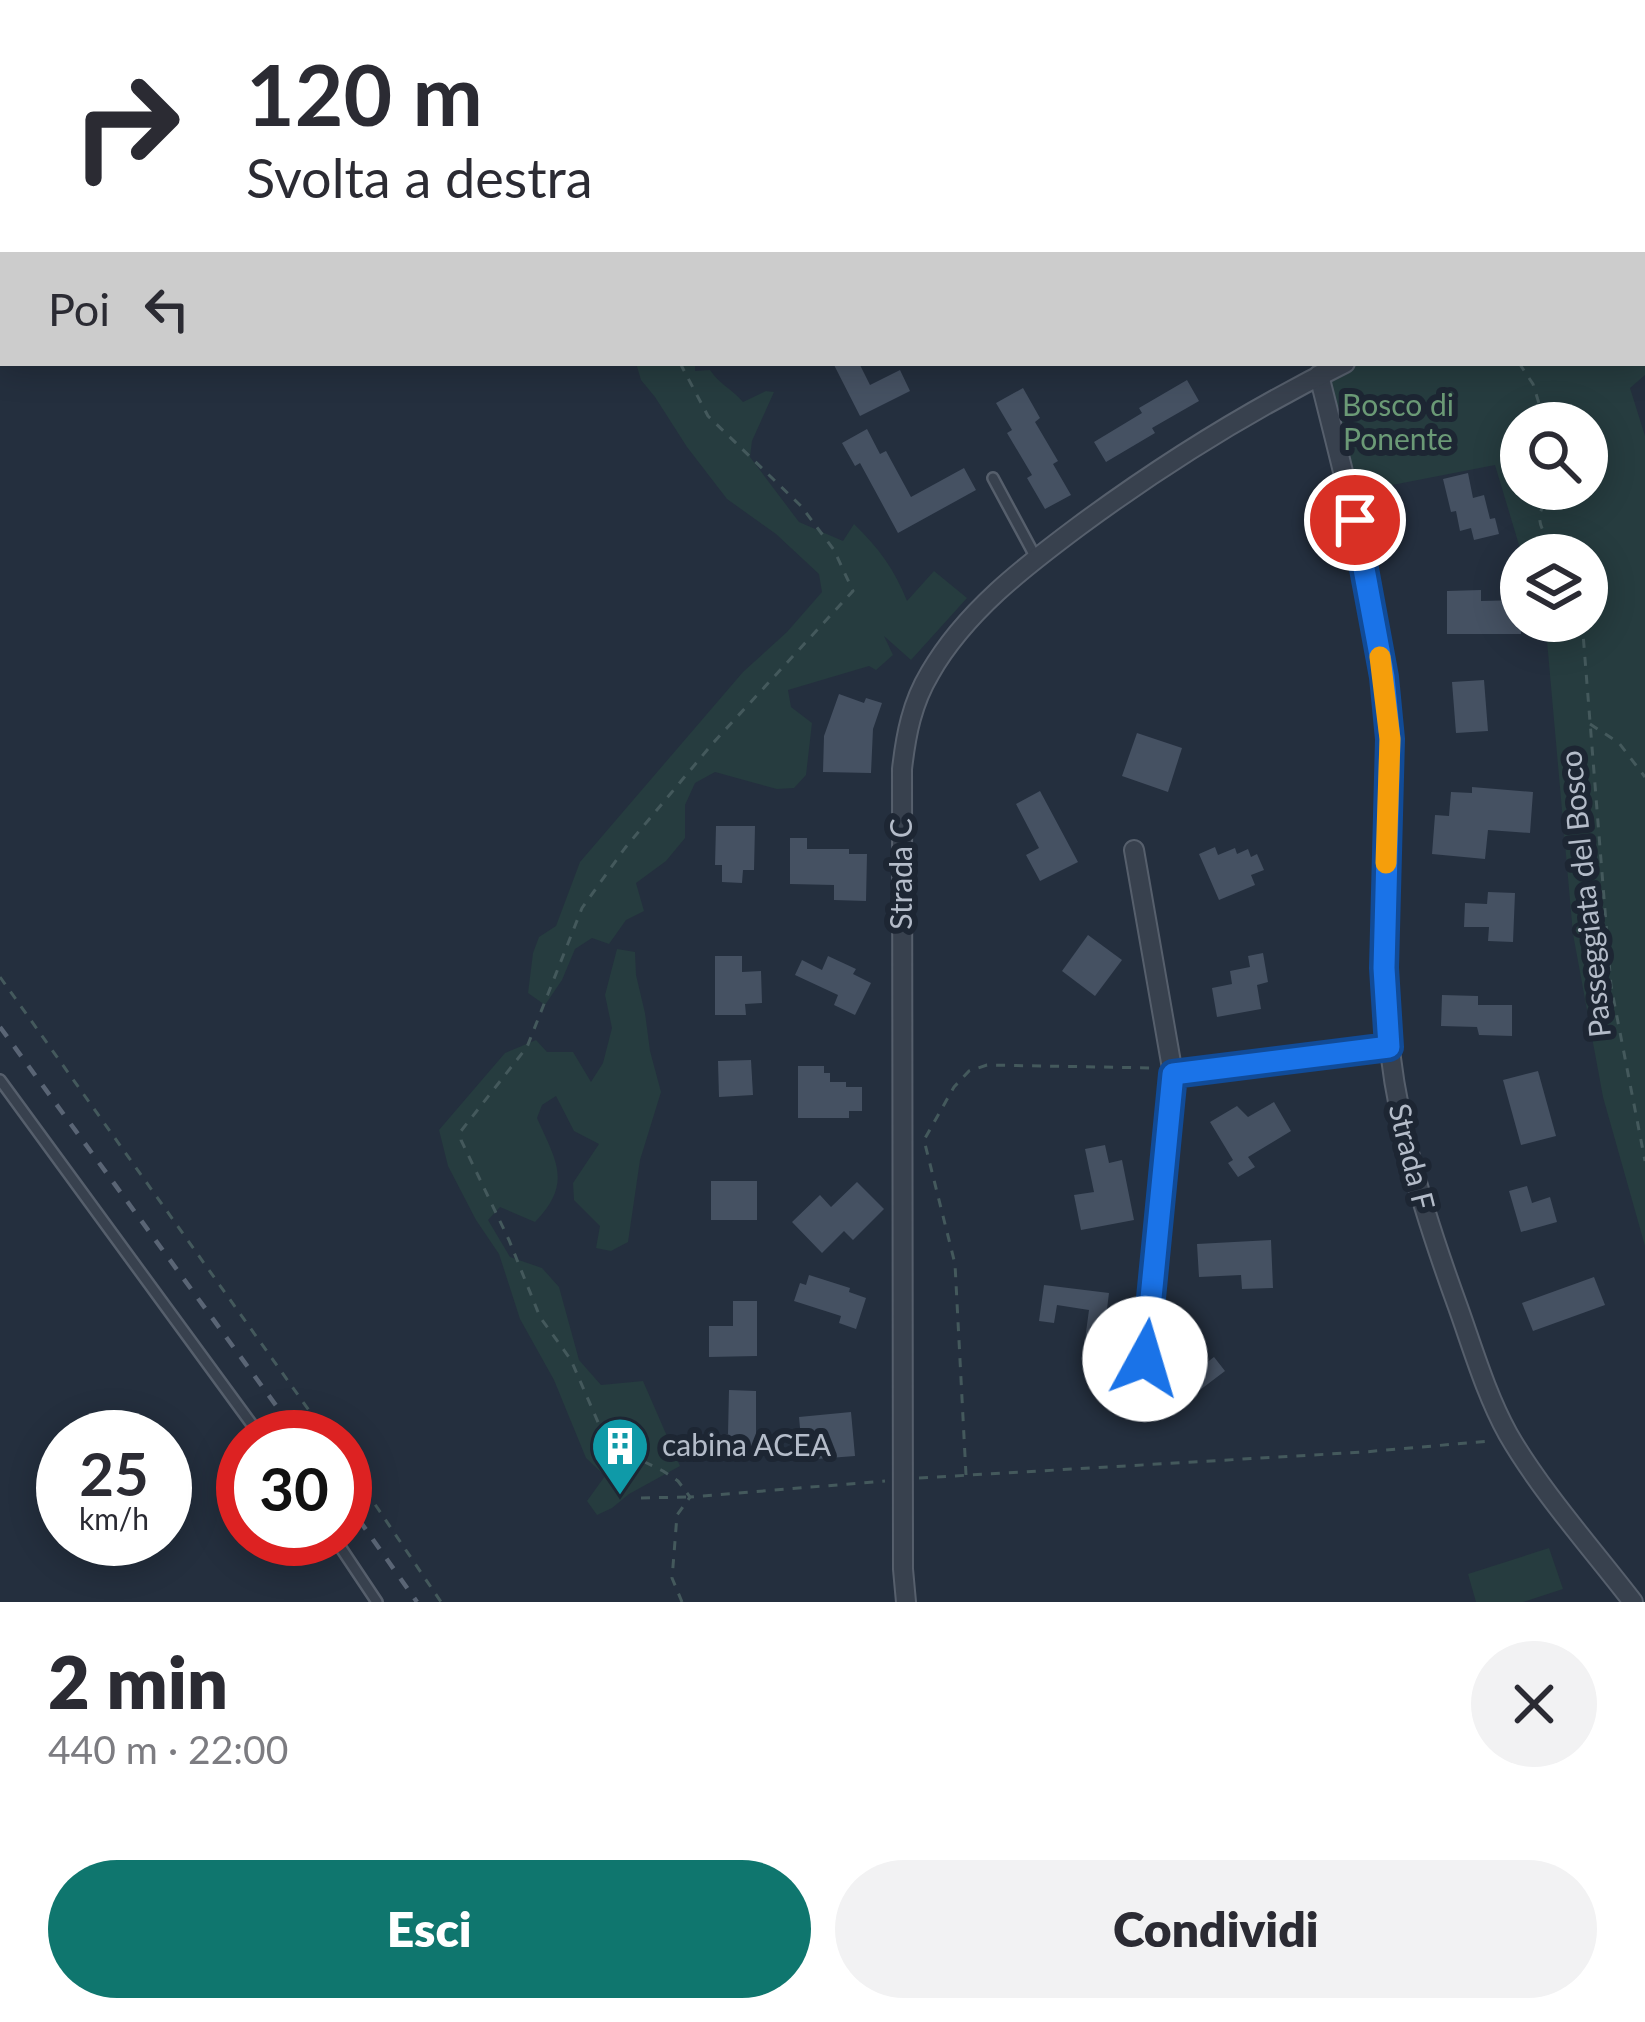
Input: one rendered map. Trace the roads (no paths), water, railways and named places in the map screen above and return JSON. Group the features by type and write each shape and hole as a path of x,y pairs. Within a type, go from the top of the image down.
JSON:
{"street":[{"name":"Strada C","path":"906,1602 902,769 915,703 944,652 983,607 1036,559 1151,475 1338,366"},
{"name":"Strada F","path":"1319,375 1360,542 1388,707 1384,968 1398,1113 1413,1176 1487,1388 1508,1433 1633,1602"},
{"path":"1134,850 1173,1074 1145,1359"},
{"path":"1173,1074 1389,1047"}],"lane":[{"path":"993,478 1036,559"},
{"path":"0,1080 242,1410"},
{"path":"353,1566 377,1602"}],"railway":[{"path":"0,1027 279,1410"},
{"path":"372,1538 417,1602"}],"place":[{"name":"cabina ACEA","path":"620,1497"}],"park label":[{"name":"Bosco di Ponente","path":"1398,423"}]}
